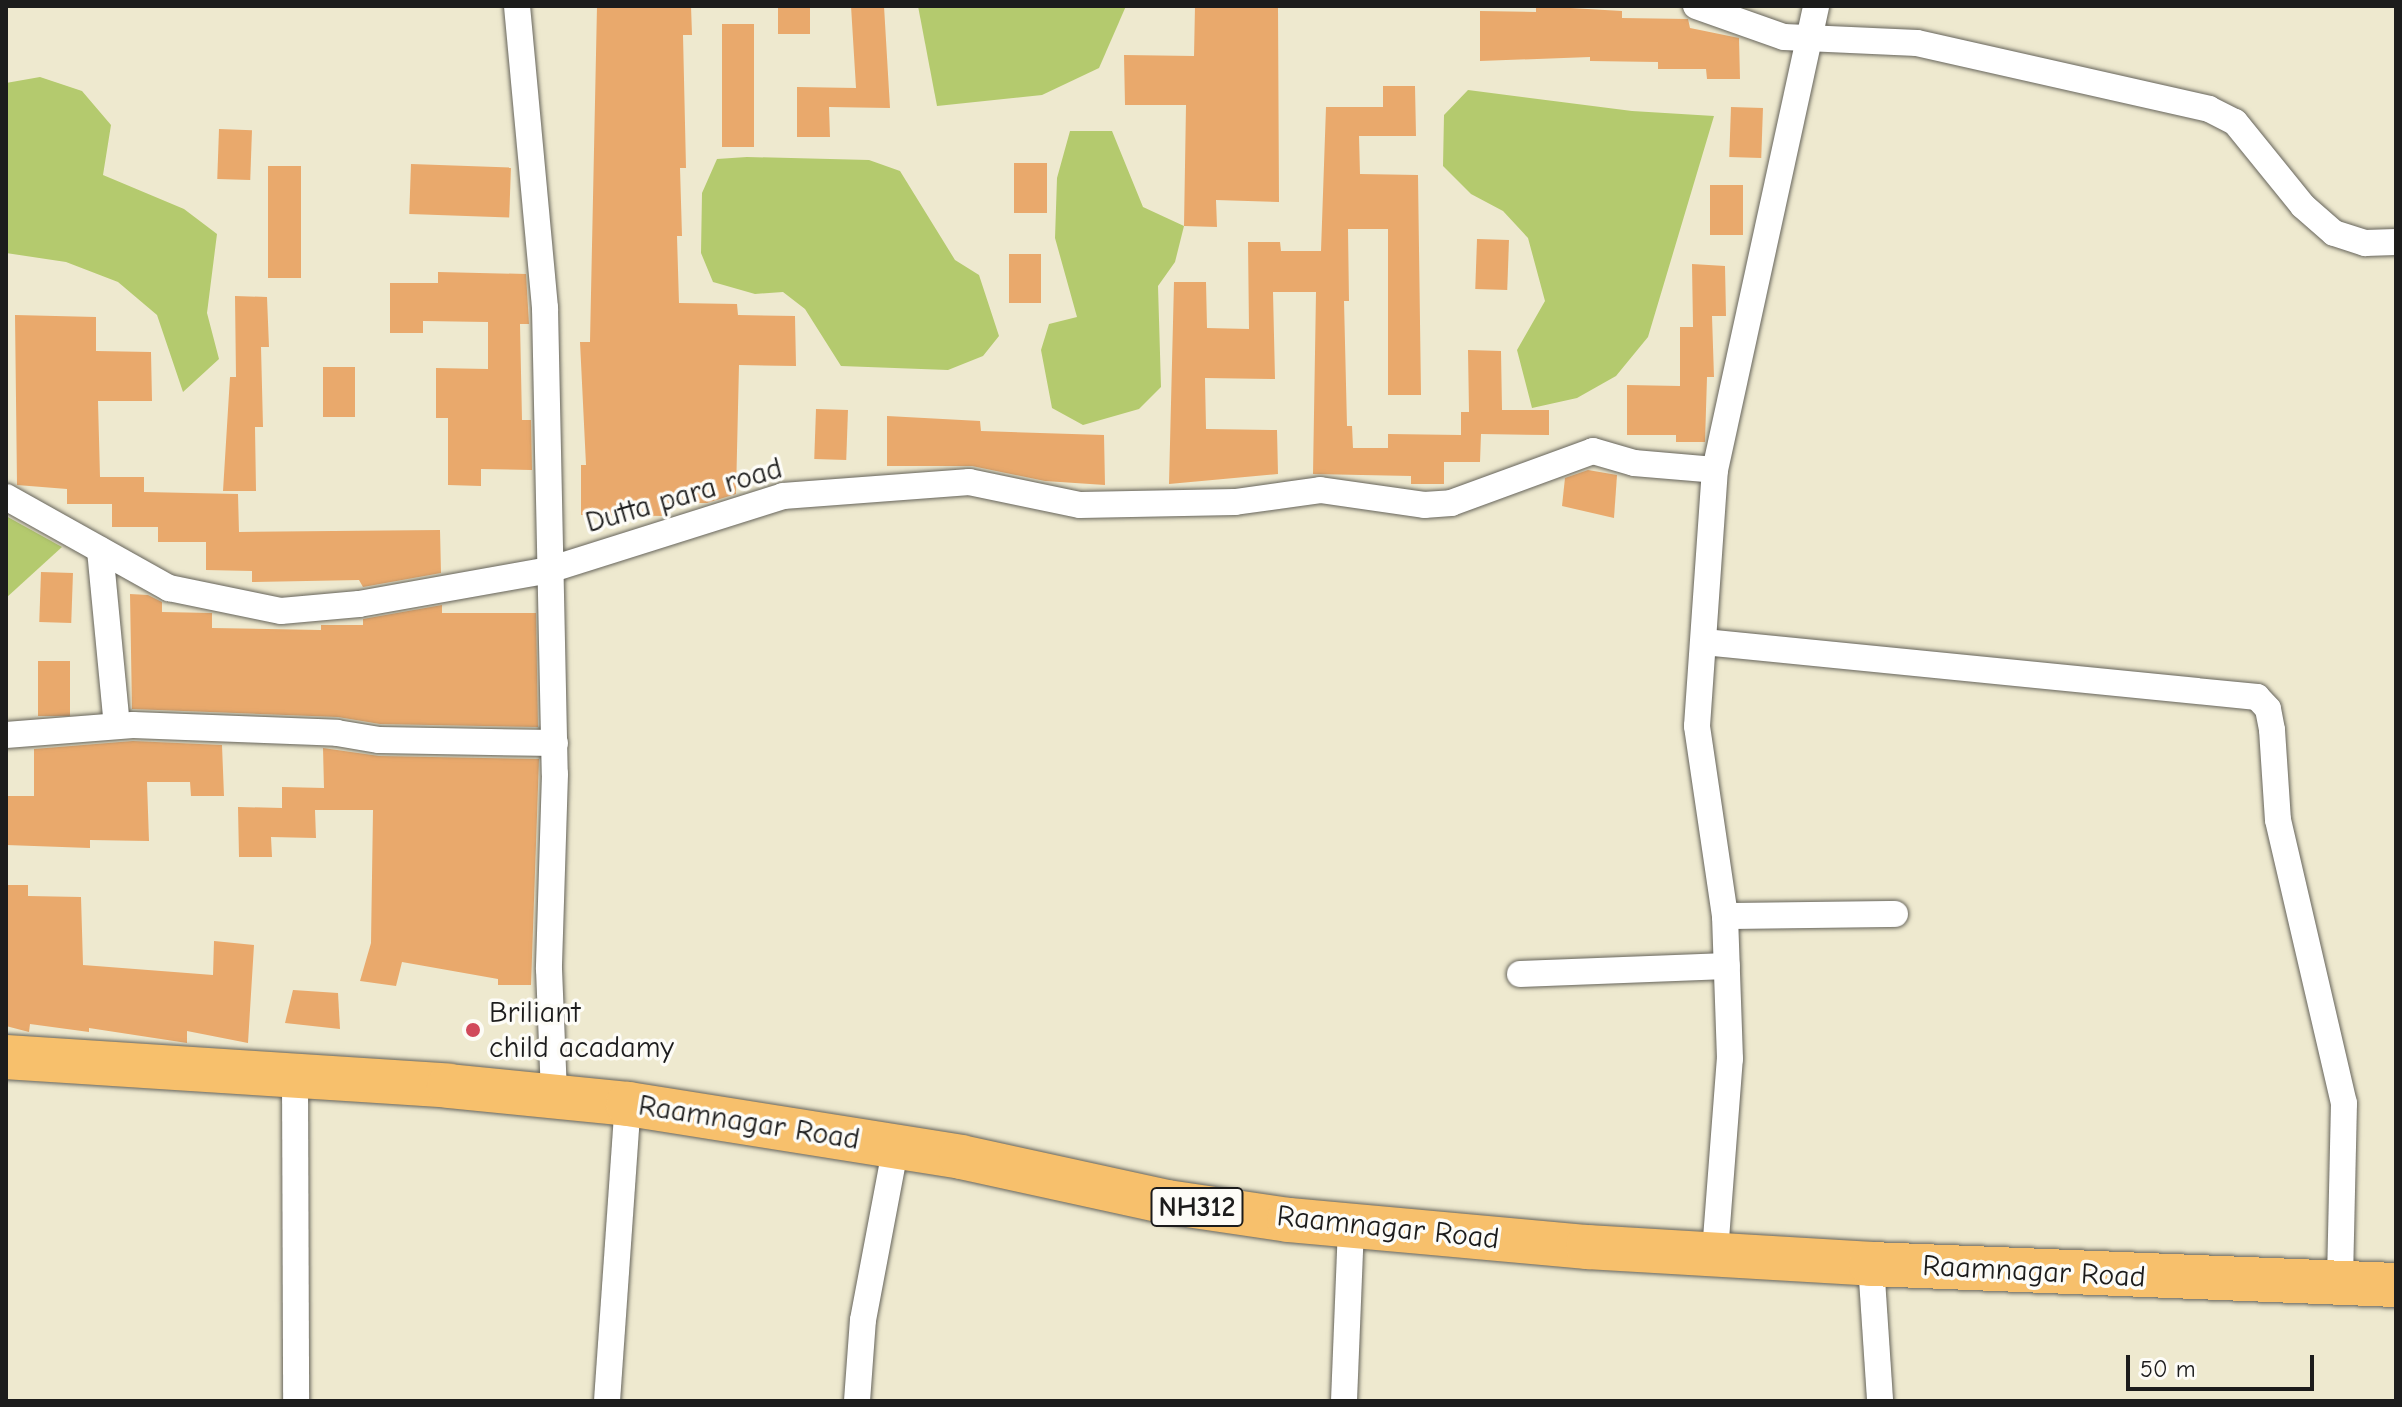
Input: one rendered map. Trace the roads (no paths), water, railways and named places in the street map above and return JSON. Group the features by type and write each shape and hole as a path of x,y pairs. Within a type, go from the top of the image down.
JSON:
{"highway":[{"name":"Raamnagar Road","path":"6,1057 295,1076 628,1104 1041,1172 1167,1202 1351,1226 1871,1264 2396,1285"}],"street":[{"path":"517,6 545,308 555,743 549,969 554,1096"},
{"path":"1696,6 1758,32 1808,40 1917,43 2209,109 2235,122 2303,206 2334,233 2365,243 2396,242"},
{"path":"1715,1252 1730,1059 1725,916 1699,755 1715,470 1816,6"},
{"name":"Dutta para road","path":"6,497 169,588 281,611 359,604 549,570 783,496 969,482 1080,505 1235,502 1320,490 1424,505 1451,503 1593,451 1634,463 1715,470"},
{"path":"100,550 117,725"},
{"path":"1704,642 2257,697 2268,709 2278,820 2344,1103 2340,1283"},
{"path":"6,735 117,725 555,743"},
{"path":"1725,916 1895,914"},
{"path":"1520,974 1727,966"},
{"path":"295,1076 296,1401"},
{"path":"607,1401 628,1104"},
{"path":"857,1401 863,1320 896,1146"},
{"path":"1344,1401 1351,1226"},
{"path":"1871,1264 1880,1401"}],"place":[{"name":"Briliant child acadamy","path":"473,1030"}]}
